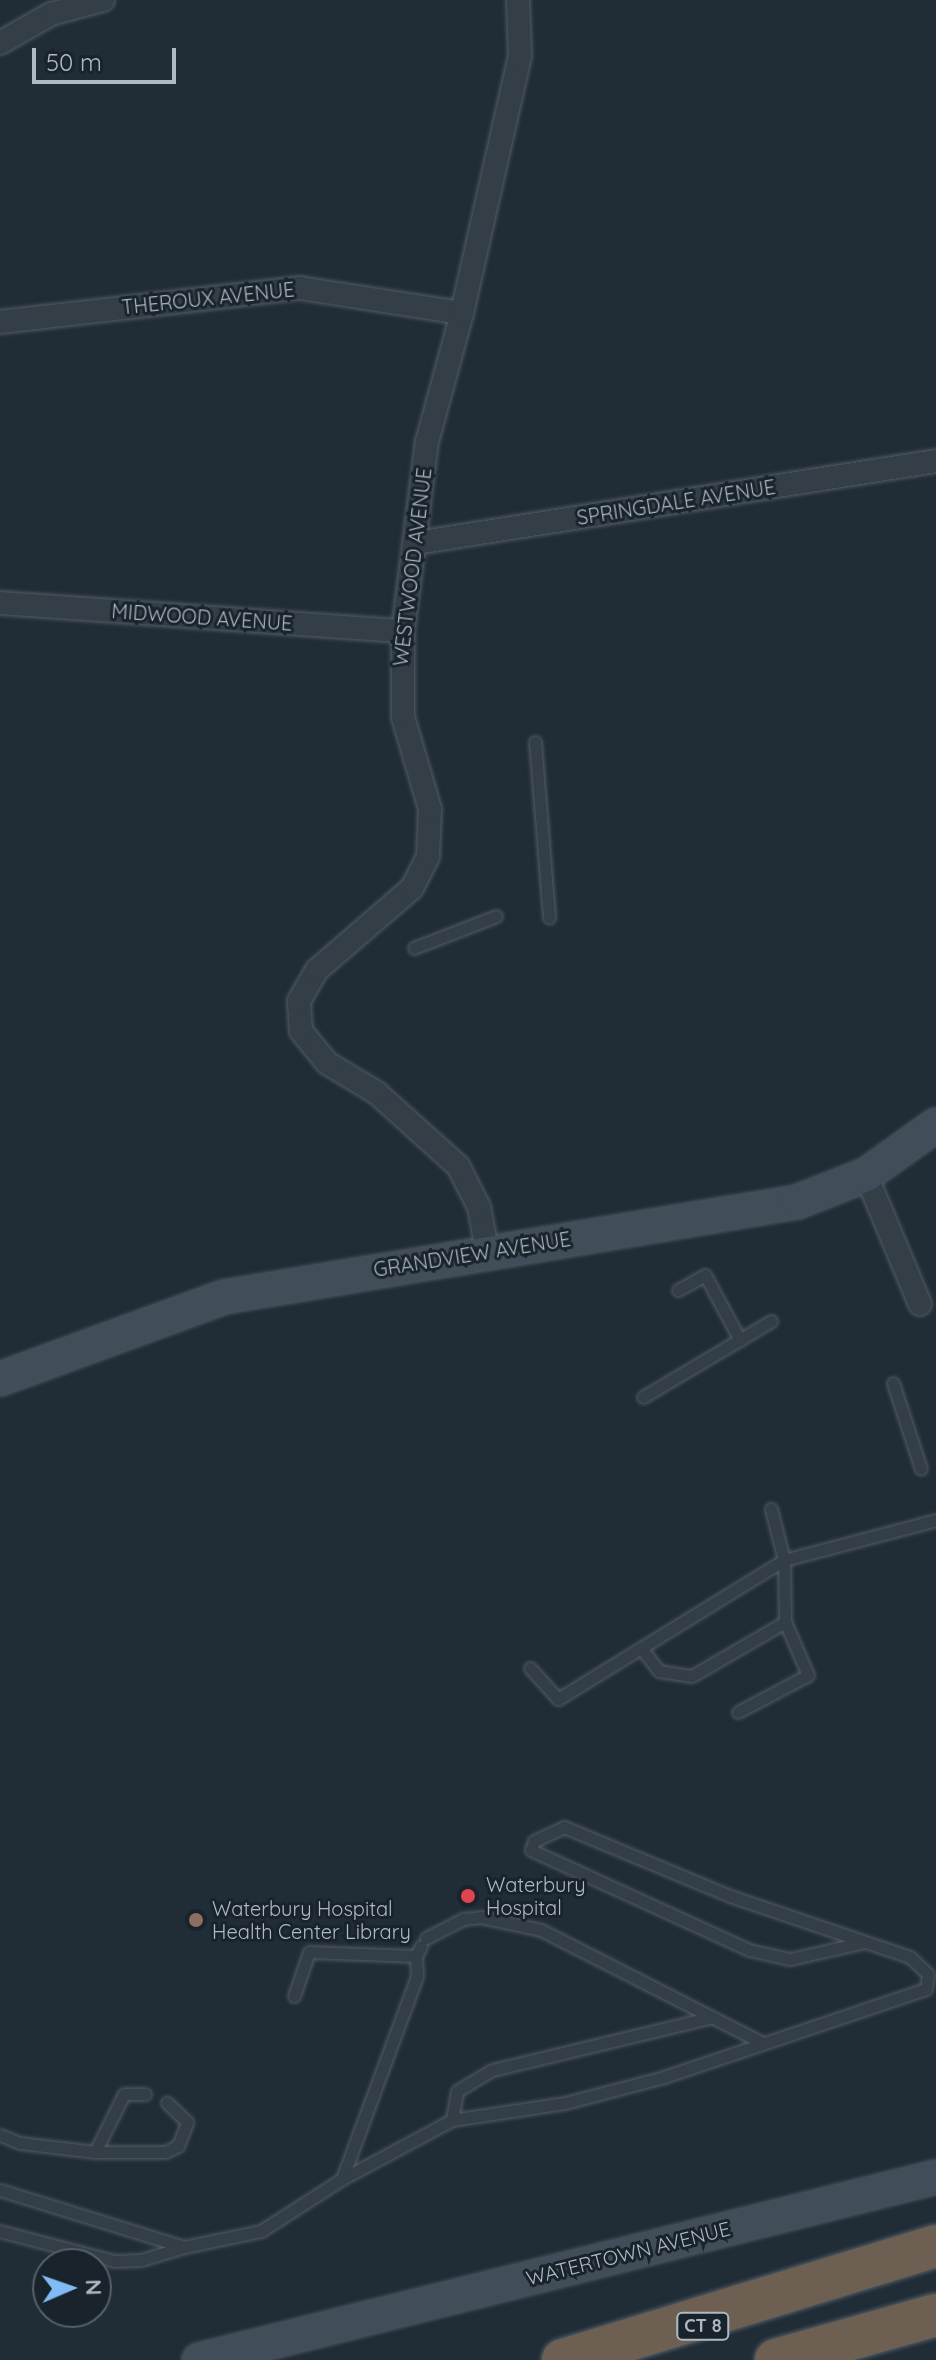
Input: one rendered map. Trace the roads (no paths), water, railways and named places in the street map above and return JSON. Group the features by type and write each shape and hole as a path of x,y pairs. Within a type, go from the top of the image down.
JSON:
{"highway":[{"name":"CT 8","path":"617,2360 790,2293 936,2246"},
{"path":"563,2360 790,2293"},
{"path":"792,2356 936,2315"}],"main road":[{"name":"GRANDVIEW AVENUE","path":"0,1379 224,1297 487,1250 776,1206 866,1175 936,1125"},
{"name":"WATERTOWN AVENUE","path":"199,2360 936,2177"},
{"name":"WATERTOWN AVENUE","path":"251,2360 321,2330"}],"street":[{"path":"0,43 51,14 103,0"},
{"name":"WESTWOOD AVENUE","path":"487,1250 479,1207 458,1166 377,1093 327,1063 301,1031 299,1001 317,970 412,888 428,856 430,809 403,717 403,631 427,442 462,313 520,55 518,0"},
{"name":"THEROUX AVENUE","path":"0,322 300,288 462,313"},
{"name":"SPRINGDALE AVENUE","path":"416,543 936,461"},
{"name":"MIDWOOD AVENUE","path":"0,603 403,631"},
{"path":"866,1175 920,1304"}],"lane":[{"path":"535,742 549,917"},
{"path":"414,948 496,916"},
{"path":"678,1290 705,1275 740,1340"},
{"path":"643,1397 771,1321"},
{"path":"893,1383 921,1469"},
{"path":"738,1712 808,1675 785,1622 784,1560 771,1509"},
{"path":"530,1668 558,1699 784,1560 936,1520"},
{"path":"641,1648 659,1671 692,1676 785,1622"},
{"path":"0,2231 114,2261 141,2260 184,2247 261,2231 342,2179 452,2120 579,2099 720,2060 761,2042 926,1989 928,1974 922,1966 861,1943 730,1896 575,1828 564,1827 530,1844 572,1872 749,1950 790,1959 861,1943"},
{"path":"294,1996 309,1952 421,1947 472,1918 527,1926 761,2042"},
{"path":"342,2179 417,1976 421,1947"},
{"path":"452,2120 457,2091 492,2070 708,2018"},
{"path":"95,2152 124,2094 145,2094"},
{"path":"0,2135 20,2143 95,2152 165,2152 178,2146 187,2122 167,2103"},
{"path":"0,2190 184,2247"}],"place":[{"name":"Waterbury Hospital","path":"468,1896"},
{"name":"Waterbury Hospital Health Center Library","path":"196,1920"}]}
